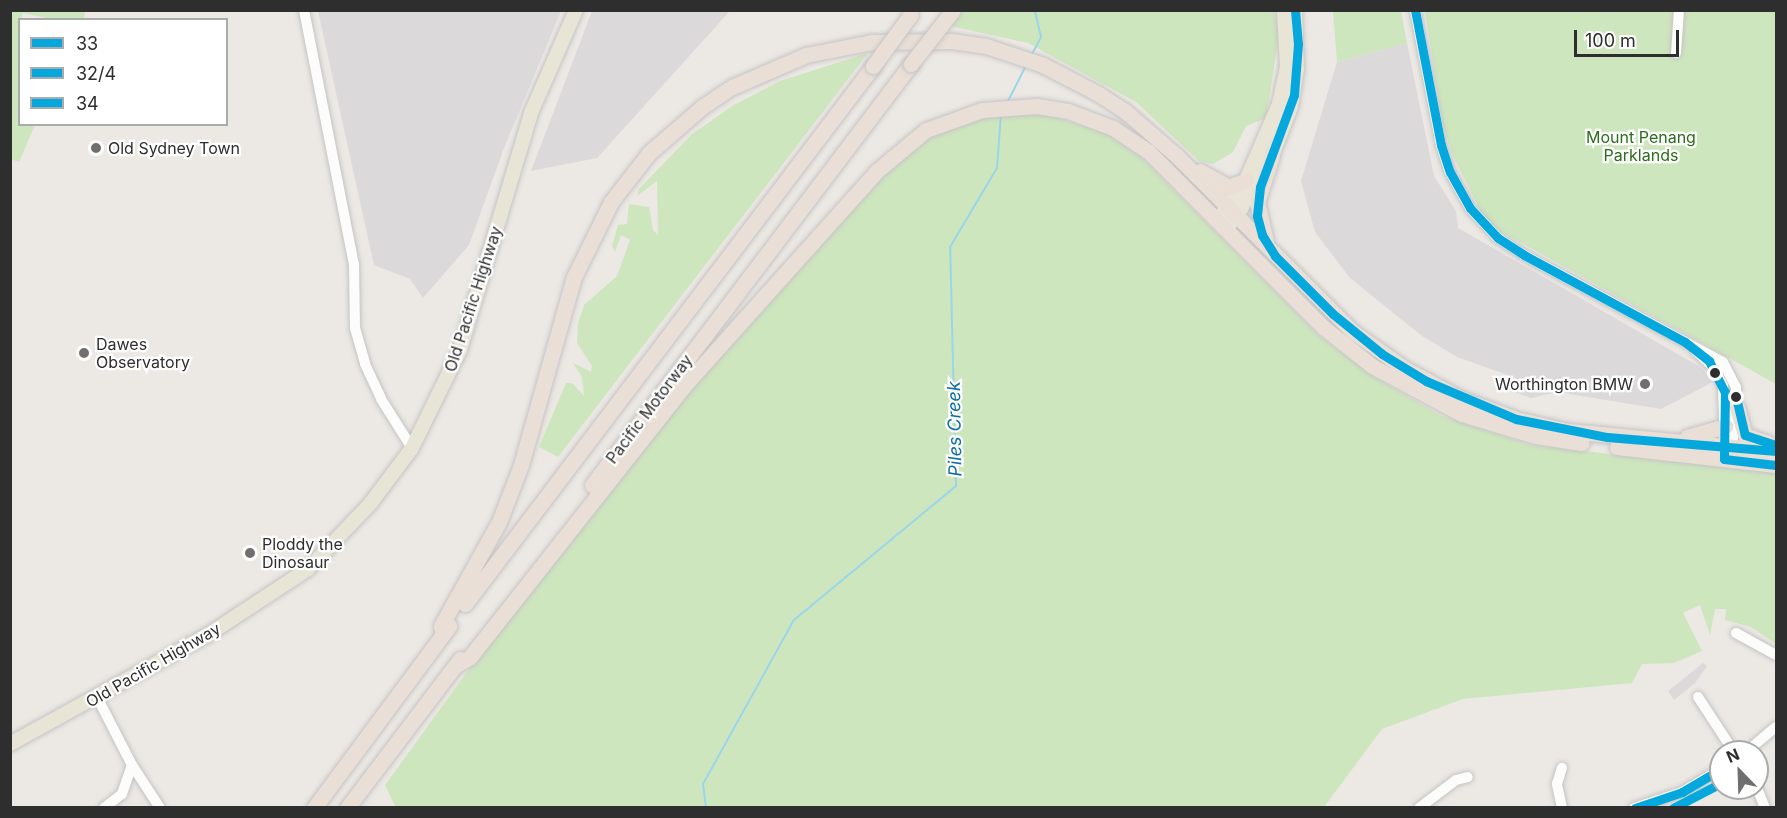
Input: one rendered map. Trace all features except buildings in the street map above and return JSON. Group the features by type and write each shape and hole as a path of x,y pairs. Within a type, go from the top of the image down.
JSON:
{"highway":[{"name":"Pacific Motorway","path":"347,807 953,10"},
{"name":"Pacific Motorway","path":"314,807 913,12"},
{"path":"443,634 441,626 484,554 521,465 574,277 603,217 649,153 702,107 732,87 777,66 831,48 872,42 951,41 1019,57 1043,65 1125,111 1177,156 1352,331 1426,381 1516,419 1728,453 1776,465"},
{"path":"455,666 470,657 684,386 878,170 926,130 982,110 1037,106 1083,116 1132,139 1342,343 1394,380 1439,404 1486,422 1548,438 1728,453 1776,452"},
{"path":"1177,156 1229,187 1246,180"},
{"path":"1272,156 1260,187 1257,213 1263,235 1275,256"},
{"path":"1731,405 1744,435 1776,445"},
{"path":"1624,438 1694,437 1725,426"}],"main road":[{"name":"Old Pacific Highway","path":"10,744 206,636 308,569 370,504 412,448 460,350 531,112 576,10"},
{"path":"1233,212 1279,104 1287,66 1284,10"},
{"path":"1222,224 1233,212 1260,169 1272,156 1296,82 1295,10"}],"street":[{"path":"304,10 354,264 356,328 364,364 381,399 412,448"},
{"path":"1415,10 1441,145 1450,172 1470,208 1498,238 1524,255 1685,342 1715,355 1732,377 1728,453"},
{"path":"1676,53 1679,10"},
{"path":"1685,342 1718,375 1731,405 1725,426 1728,453"},
{"path":"1718,375 1732,377"},
{"path":"1736,633 1776,655"},
{"path":"97,697 132,765 160,807"},
{"path":"1698,697 1726,740"},
{"path":"1760,740 1776,727"},
{"path":"104,807 122,794 132,765"},
{"path":"1562,768 1557,783 1562,807"},
{"path":"1634,807 1682,792 1709,776"},
{"path":"1419,807 1456,780 1468,777"}],"shaded area":[{"path":"318,11 561,11 504,148 469,245 423,298 410,279 374,265"},
{"path":"592,11 730,11 597,158 531,171"},
{"path":"1407,43 1434,176 1456,211 1458,228 1702,368 1713,382 1661,409 1557,392 1531,398 1509,390 1516,378 1457,357 1422,336 1350,278 1315,232 1301,181 1337,62"},
{"path":"1703,663 1707,666 1695,683 1674,700 1668,691"}],"green space":[{"path":"962,10 1274,11 1279,35 1266,118 1246,126 1233,152 1213,164 1199,161 1136,102 1028,43 950,26"},
{"path":"10,11 85,11 84,18 47,18 22,13 22,18 18,18 18,126 35,126 19,162 11,159"},
{"path":"1333,11 1401,11 1407,43 1337,62"},
{"name":"Mount Penang Parklands","path":"1425,11 1776,11 1776,384 1498,230 1481,212 1453,156 1442,122"},
{"path":"868,53 558,457 539,447 566,383 572,383 584,396 582,377 572,362 591,372 592,366 577,343 578,323 584,305 617,276 630,240 621,235 615,252 612,246 618,225 627,224 629,204 649,207 653,230 658,235 657,181 637,196 639,189 691,135 732,106 780,81"},
{"path":"1038,112 1105,133 1140,156 1317,334 1376,378 1442,416 1531,445 1776,473 1776,644 1751,627 1725,620 1726,609 1715,609 1710,635 1700,605 1683,613 1702,651 1674,663 1642,664 1632,683 1463,699 1382,729 1324,807 396,808 385,785 464,676 704,371 880,175 930,135 984,116"}],"waterway":[{"name":"Piles Creek","path":"1031,56 1041,37 1035,10"},
{"name":"Piles Creek","path":"1008,101 1026,66"},
{"name":"Piles Creek","path":"706,808 703,784 794,620 956,486 950,247 997,168 1001,114"}],"transit line":[{"name":"32/4","path":"1295,10 1298,44 1294,95 1260,187 1257,216 1262,235 1275,256 1333,314 1382,354 1426,381 1516,419 1607,437 1776,451"},
{"name":"33","path":"1415,10 1441,145 1450,172 1470,208 1498,238 1524,255 1685,342 1709,361 1725,392 1724,459 1776,465"},
{"name":"33","path":"1736,397 1745,435 1776,445"},
{"name":"32/4","path":"1635,808 1682,792 1709,776"},
{"name":"34","path":"1673,808 1709,789"}],"place":[{"name":"Old Sydney Town","path":"96,148"},
{"name":"Dawes Observatory","path":"84,353"},
{"name":"Worthington BMW","path":"1645,384"},
{"name":"Ploddy the Dinosaur","path":"250,553"}]}
